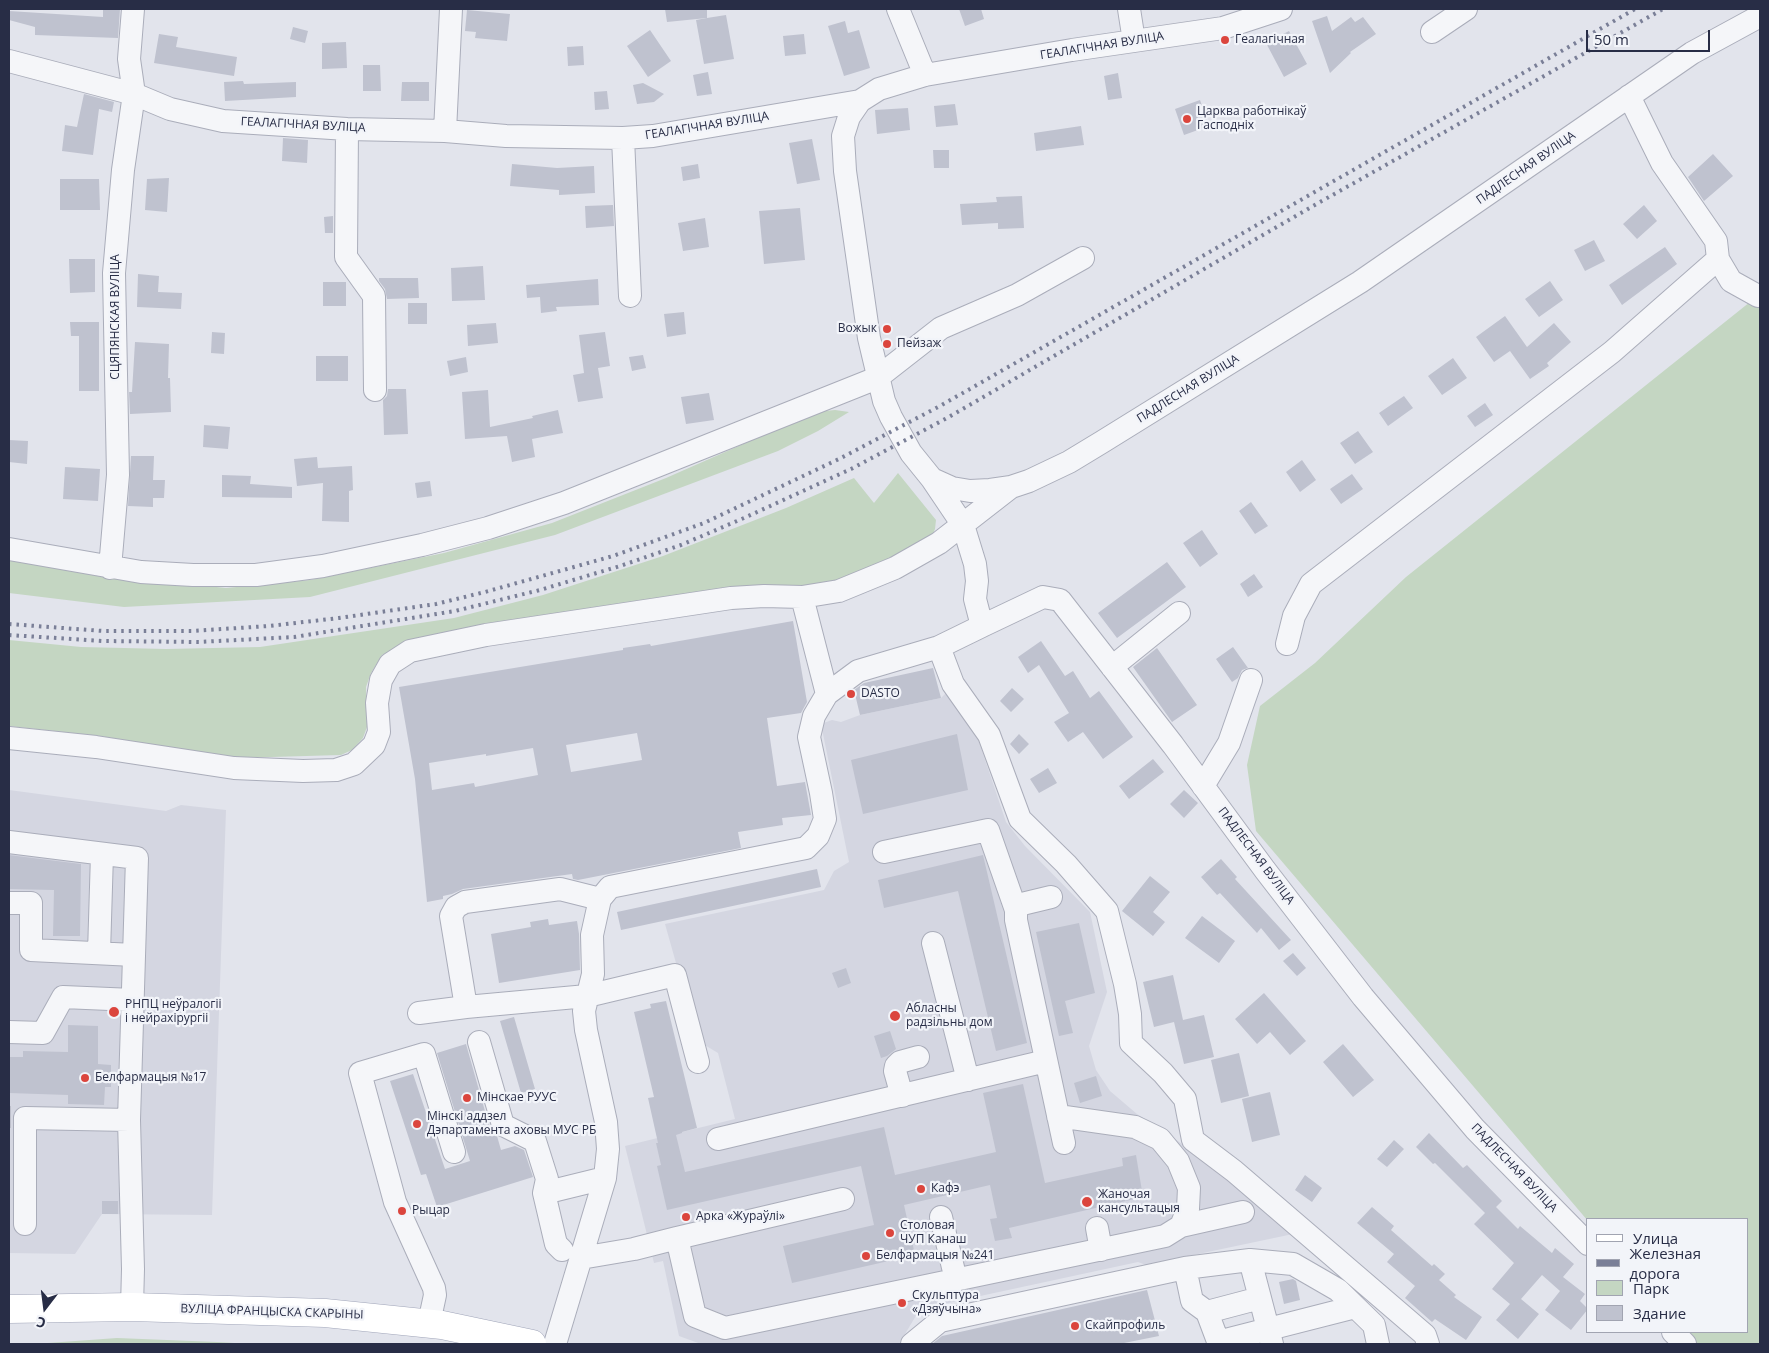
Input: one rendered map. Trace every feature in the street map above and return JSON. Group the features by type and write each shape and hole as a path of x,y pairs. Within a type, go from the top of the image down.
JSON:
{"main road":[{"name":"ВУЛІЦА ФРАНЦЫСКА СКАРЫНЫ","path":"9,1309 132,1307 325,1313 429,1323 532,1344"}],"street":[{"name":"СЦЯПЯНСКАЯ ВУЛІЦА","path":"110,568 118,476 114,272 123,170 134,94 129,59 134,9"},
{"path":"445,131 451,9"},
{"path":"898,9 925,75"},
{"path":"1129,9 1134,41"},
{"name":"ГЕАЛАГІЧНАЯ ВУЛІЦА","path":"9,61 134,94 170,109 223,121 347,129 445,131 506,136 623,138 653,136 860,101 879,89 925,75 1223,28 1281,9"},
{"path":"1432,32 1466,9"},
{"name":"ПАДЛЕСНАЯ ВУЛІЦА","path":"932,479 952,488 970,491 1011,487 1029,481 1069,462 1360,282 1692,52 1760,16"},
{"path":"1629,96 1662,164 1716,241 1718,259 1731,282 1758,296 1760,295"},
{"path":"860,101 849,117 843,136 845,172 869,338 878,378 884,401 891,417 912,453 963,525 975,564 977,582 975,599 982,626"},
{"path":"347,129 346,257 374,296 375,390"},
{"path":"623,138 630,296"},
{"path":"9,550 141,572 256,575 323,566 422,545 488,528 564,503 878,378 941,328 1017,295 1083,258"},
{"path":"1287,644 1294,616 1311,584 1612,352 1718,259"},
{"path":"9,738 96,747 234,768 303,771 336,770 354,764 374,745 378,732 377,703 381,680 390,664 410,651 486,635 731,598 764,596 802,597 839,591 895,568 939,544 1011,487"},
{"path":"554,1344 571,1254 605,1178 608,1149 606,1122 586,1030 584,1011 593,974 592,935 600,899 610,887 806,848 818,836 825,819 809,737 814,716 827,694 802,597"},
{"name":"ПАДЛЕСНАЯ ВУЛІЦА","path":"827,694 858,671 939,647 1043,597 1060,600 1363,997 1476,1129 1586,1242"},
{"path":"1112,667 1179,613"},
{"path":"939,647 953,684 989,734 1020,819 1066,864 1107,911 1125,984 1130,1014 1131,1043 1163,1072 1185,1099 1193,1140 1234,1171 1425,1335 1428,1344"},
{"path":"1203,786 1229,743 1250,680"},
{"path":"884,852 988,830 1016,910 1016,920 1064,1143"},
{"path":"9,842 137,858 129,1120 133,1269 132,1307"},
{"path":"99,953 102,854"},
{"path":"466,1007 451,916 456,907 465,902 560,889 600,899"},
{"path":"1016,910 1022,904 1051,897"},
{"path":"9,903 31,903 31,950 134,955"},
{"path":"934,943 968,1080"},
{"path":"419,1013 587,996 675,975 698,1062"},
{"path":"9,1032 42,1033 63,997 133,1000"},
{"path":"479,1042 503,1125 535,1141 548,1179 544,1193 556,1244 571,1254 634,1249 843,1199"},
{"path":"429,1323 435,1295 434,1288 395,1202 360,1073 424,1054 454,1152"},
{"path":"902,1096 896,1066 900,1062 918,1057"},
{"path":"718,1139 1046,1061"},
{"path":"1058,1116 1135,1127 1160,1139 1178,1160 1190,1188 1188,1209 1181,1226"},
{"path":"25,1224 18,1117 129,1120"},
{"path":"544,1193 605,1178"},
{"path":"677,1238 695,1316 724,1328 1165,1236 1181,1226 1243,1212"},
{"path":"941,1217 956,1280"},
{"path":"1096,1228 1101,1250"},
{"path":"1250,1260 1271,1337"},
{"path":"912,1344 940,1321 1185,1268 1250,1260 1293,1264 1338,1290 1374,1325 1378,1344"},
{"path":"1185,1268 1192,1301 1207,1312 1218,1343 1271,1337 1355,1307"},
{"path":"1207,1312 1260,1298"},
{"path":"1674,1333 1685,1344"}],"shaded area":[{"name":"Абласны радзільны дом","path":"948,691 971,718 1006,822 1025,846 1090,912 1107,992 1089,1046 1096,1070 1110,1091 1137,1114 1171,1136 1239,1186 1293,1234 1146,1265 1138,1262 920,1309 899,1344 701,1344 679,1336 663,1261 654,1263 625,1146 735,1119 718,1053 698,1041 665,924 824,890 834,871 849,862 821,724 832,720 841,722 860,715 941,698"},
{"name":"РНПЦ неўралогіі і нейрахірургіі","path":"9,790 166,811 181,805 226,810 212,1215 102,1214 75,1254 9,1253"}],"green space":[{"path":"1760,294 1760,1344 1693,1344 1683,1333 1749,1333 1749,1218 1586,1219 1256,831 1247,765 1260,706 1315,663 1406,577"},
{"path":"835,410 849,412 818,431 778,451 555,535 310,597 124,607 9,593 9,558 149,580 226,588 310,580 444,553 552,523 666,478 816,412"},
{"path":"898,473 936,520 931,539 841,583 406,644 382,655 371,673 366,687 367,727 363,738 352,750 341,755 237,758 100,736 9,726 9,640 81,647 166,649 260,647 454,618 543,595 663,556 786,508 854,478 874,503"},
{"path":"117,1338 217,1342 252,1344 34,1344"}],"building":[{"path":"103,9 120,9 118,38 35,35 35,27 9,20 9,11 103,17"},
{"path":"665,9 707,9 707,18 667,22"},
{"path":"959,9 981,9 984,19 965,26"},
{"path":"467,10 510,14 507,41 475,38 476,32 465,31"},
{"path":"726,15 734,59 704,64 696,20"},
{"path":"1327,16 1332,31 1351,17 1355,22 1363,17 1376,34 1350,52 1330,73 1312,21"},
{"path":"845,21 848,33 859,30 870,68 844,76 828,26"},
{"path":"293,27 308,31 305,43 290,39"},
{"path":"650,30 671,61 648,77 627,46"},
{"path":"1289,31 1307,64 1284,77 1266,43"},
{"path":"159,34 178,37 176,47 237,57 234,76 154,63"},
{"path":"804,34 806,54 785,56 783,36"},
{"path":"346,42 347,68 322,69 322,43"},
{"path":"583,46 584,65 568,66 567,47"},
{"path":"363,65 380,65 381,91 363,91"},
{"path":"708,72 712,94 697,96 693,75"},
{"path":"1118,73 1122,98 1108,100 1104,76"},
{"path":"243,81 244,84 296,82 296,97 225,101 224,82"},
{"path":"402,82 429,82 429,101 401,101"},
{"path":"643,83 664,94 654,102 637,104 633,85"},
{"path":"607,91 609,109 595,110 594,92"},
{"path":"84,94 114,102 112,112 99,109 93,155 62,151 65,125 77,127"},
{"path":"1200,100 1209,126 1184,135 1175,109"},
{"path":"955,104 958,125 936,127 934,106"},
{"path":"908,108 910,130 877,134 875,110"},
{"path":"1081,126 1084,145 1036,151 1034,133"},
{"path":"283,138 308,140 307,163 282,161"},
{"path":"812,139 820,180 797,184 789,143"},
{"path":"933,150 949,150 949,168 934,168"},
{"path":"1713,154 1733,176 1704,201 1688,177"},
{"path":"512,164 557,168 594,166 595,193 559,195 559,190 510,186"},
{"path":"698,164 700,178 683,181 681,167"},
{"path":"169,178 167,212 145,210 147,179"},
{"path":"60,179 99,179 100,210 60,210"},
{"path":"1022,196 1024,228 998,229 998,223 962,225 960,204 997,202 996,197"},
{"path":"613,205 614,226 586,228 585,206"},
{"path":"1644,205 1657,221 1637,239 1623,224"},
{"path":"800,208 805,260 764,264 759,211"},
{"path":"333,216 333,233 325,233 324,217"},
{"path":"705,218 709,247 683,251 678,223"},
{"path":"1594,240 1605,261 1585,271 1574,250"},
{"path":"1665,247 1677,264 1622,305 1609,285"},
{"path":"69,259 95,259 95,292 70,293"},
{"path":"483,266 485,300 452,301 451,268"},
{"path":"138,274 159,276 158,292 182,293 181,309 137,307"},
{"path":"379,278 418,278 419,298 387,299 385,289"},
{"path":"598,279 599,305 556,307 557,311 541,313 540,297 527,298 526,285"},
{"path":"1550,281 1563,300 1539,317 1525,299"},
{"path":"323,282 346,282 346,306 323,306"},
{"path":"408,303 427,303 427,324 408,324"},
{"path":"684,312 686,334 667,337 664,314"},
{"path":"1505,316 1527,347 1554,323 1571,342 1547,363 1549,366 1530,379 1510,351 1494,362 1476,337"},
{"path":"70,322 99,322 99,391 79,391 79,336 71,336"},
{"path":"496,323 498,343 468,346 467,325"},
{"path":"212,332 225,333 224,354 211,353"},
{"path":"605,332 610,366 598,368 603,398 578,402 573,375 584,373 579,335"},
{"path":"135,342 169,344 168,378 170,378 171,412 130,414 129,392 132,392"},
{"path":"643,355 646,368 632,371 629,357"},
{"path":"316,356 348,356 348,381 316,381"},
{"path":"466,357 468,372 450,376 447,361"},
{"path":"1453,358 1467,378 1442,395 1428,376"},
{"path":"388,389 406,389 408,434 384,435 383,400 387,396"},
{"path":"488,390 490,427 533,418 532,416 558,410 563,433 532,439 535,457 512,462 507,436 465,439 462,392"},
{"path":"709,393 714,420 686,424 681,397"},
{"path":"1404,396 1413,408 1388,426 1379,413"},
{"path":"1485,403 1493,415 1475,427 1467,416"},
{"path":"204,425 230,427 228,449 203,447"},
{"path":"1358,431 1373,452 1355,464 1340,443"},
{"path":"9,440 28,441 27,464 9,462"},
{"path":"131,456 154,456 153,480 165,480 164,498 153,498 153,507 128,506"},
{"path":"317,457 318,468 352,466 353,490 349,491 349,522 322,521 323,483 297,486 294,459"},
{"path":"1302,460 1316,480 1300,492 1286,472"},
{"path":"65,467 100,469 98,501 63,499"},
{"path":"1352,474 1363,489 1341,504 1330,489"},
{"path":"222,475 251,476 250,484 292,487 292,498 222,497"},
{"path":"430,481 432,496 417,498 415,483"},
{"path":"1251,502 1268,526 1255,534 1239,511"},
{"path":"1202,530 1218,554 1200,567 1183,543"},
{"path":"1167,562 1186,587 1117,638 1098,613"},
{"path":"1254,574 1263,587 1248,597 1240,584"},
{"path":"793,621 807,702 801,713 767,718 777,786 805,782 811,815 782,818 783,825 738,832 741,848 578,880 573,879 572,874 463,889 443,896 443,899 427,902 415,779 399,687 623,650 623,648 650,644 651,646","holes":["637,733 642,760 571,772 566,745","533,748 538,775 475,787 474,783 432,790 429,763"]},
{"path":"1041,641 1065,676 1073,671 1090,698 1099,691 1133,737 1103,759 1083,732 1068,742 1054,722 1069,713 1039,665 1028,673 1018,657"},
{"path":"1233,647 1248,668 1242,670 1238,678 1232,682 1216,659"},
{"path":"1157,648 1197,705 1172,722 1133,667"},
{"path":"933,668 941,698 860,715 854,690 864,683"},
{"path":"1012,688 1024,699 1011,712 1000,701"},
{"path":"957,734 968,790 863,814 851,760"},
{"path":"1019,734 1029,744 1019,754 1010,744"},
{"path":"1153,759 1164,772 1129,799 1119,786"},
{"path":"1048,768 1057,783 1039,793 1030,779"},
{"path":"1184,790 1198,803 1184,818 1170,804"},
{"path":"9,855 81,864 80,936 53,936 54,890 9,889"},
{"path":"983,855 1027,1043 996,1051 958,891 884,908 878,880"},
{"path":"1221,859 1237,877 1235,879 1291,940 1279,950 1261,928 1257,933 1220,893 1217,895 1201,877"},
{"path":"817,869 821,887 621,930 617,912"},
{"path":"1150,876 1170,892 1153,912 1165,922 1153,936 1122,911"},
{"path":"1202,916 1235,941 1219,963 1185,938"},
{"path":"548,919 549,925 577,921 580,970 499,983 491,934 531,927 530,922"},
{"path":"1079,923 1095,993 1065,1001 1073,1033 1059,1036 1036,932"},
{"path":"1293,953 1306,968 1297,976 1283,961"},
{"path":"846,968 851,983 838,988 832,973"},
{"path":"1173,975 1183,1020 1204,1015 1214,1057 1184,1064 1174,1022 1154,1027 1143,982"},
{"path":"1264,993 1306,1041 1290,1055 1270,1032 1257,1044 1235,1019"},
{"path":"666,1001 697,1128 676,1135 685,1172 884,1127 895,1175 996,1152 983,1093 1023,1084 1045,1183 1123,1166 1122,1158 1136,1155 1143,1197 1009,1228 1012,1238 995,1241 990,1219 997,1218 990,1185 904,1205 915,1255 792,1283 783,1246 874,1225 861,1166 667,1210 657,1166 661,1165 648,1098 654,1097 634,1012 651,1008 650,1004"},
{"path":"514,1017 535,1089 521,1093 500,1021"},
{"path":"68,1025 98,1026 98,1064 111,1065 111,1087 105,1087 104,1105 68,1104 68,1095 9,1093 9,1057 23,1057 23,1051 68,1052"},
{"path":"890,1031 896,1049 881,1058 874,1036"},
{"name":"Мінскае РУУС","path":"466,1044 490,1129 497,1136 501,1150 515,1146 524,1150 533,1177 437,1207 426,1174 421,1175 390,1081 413,1074 445,1169 470,1161 437,1053"},
{"path":"1343,1044 1374,1080 1353,1097 1323,1062"},
{"path":"1239,1053 1249,1096 1221,1103 1211,1060"},
{"path":"1096,1076 1102,1096 1080,1103 1074,1083"},
{"path":"1270,1092 1280,1135 1252,1142 1242,1099"},
{"path":"1429,1133 1463,1168 1467,1165 1502,1201 1496,1207 1518,1229 1520,1226 1552,1253 1555,1248 1574,1264 1563,1277 1585,1294 1580,1301 1586,1307 1586,1311 1571,1330 1545,1310 1560,1291 1542,1275 1521,1299 1539,1314 1518,1339 1496,1320 1510,1304 1492,1289 1514,1263 1474,1224 1485,1213 1435,1163 1433,1164 1416,1147"},
{"path":"1394,1140 1404,1149 1387,1167 1377,1159"},
{"path":"1305,1175 1322,1188 1312,1202 1295,1190"},
{"path":"102,1201 118,1201 118,1214 102,1214"},
{"path":"1372,1207 1394,1226 1391,1230 1432,1266 1434,1264 1445,1274 1439,1280 1456,1295 1454,1297 1482,1317 1466,1340 1435,1319 1432,1322 1405,1298 1415,1286 1387,1262 1394,1254 1357,1223"},
{"path":"1293,1279 1296,1281 1300,1300 1284,1304 1279,1282"},
{"path":"1147,1290 1159,1336 1119,1344 932,1344 942,1336"}],"railway":[{"path":"9,624 103,631 192,631 269,626 436,604 613,556 704,523 839,459 940,406 1635,9"},
{"path":"9,635 103,641 199,642 294,637 455,611 540,590 681,545 851,469 947,418 1313,206 1663,9"}],"place":[{"name":"Геалагічная","path":"1225,40"},
{"name":"Царква работнікаў Гасподніх","path":"1187,119"},
{"name":"Вожык","path":"887,329"},
{"name":"Пейзаж","path":"887,344"},
{"name":"DASTO","path":"851,694"},
{"name":"РНПЦ неўралогіі і нейрахірургіі","path":"114,1012"},
{"name":"Абласны радзільны дом","path":"895,1016"},
{"name":"Белфармацыя №17","path":"85,1078"},
{"name":"Мінскае РУУС","path":"467,1098"},
{"name":"Мінскі аддзел Дэпартамента аховы МУС РБ","path":"417,1124"},
{"name":"Кафэ","path":"921,1189"},
{"name":"Жаночая кансультацыя","path":"1087,1202"},
{"name":"Рыцар","path":"402,1211"},
{"name":"Арка «Жураўлі»","path":"686,1217"},
{"name":"Столовая ЧУП Канаш","path":"890,1233"},
{"name":"Белфармацыя №241","path":"866,1256"},
{"name":"Скульптура «Дзяўчына»","path":"902,1303"},
{"name":"Скайпрофиль","path":"1075,1326"}]}
